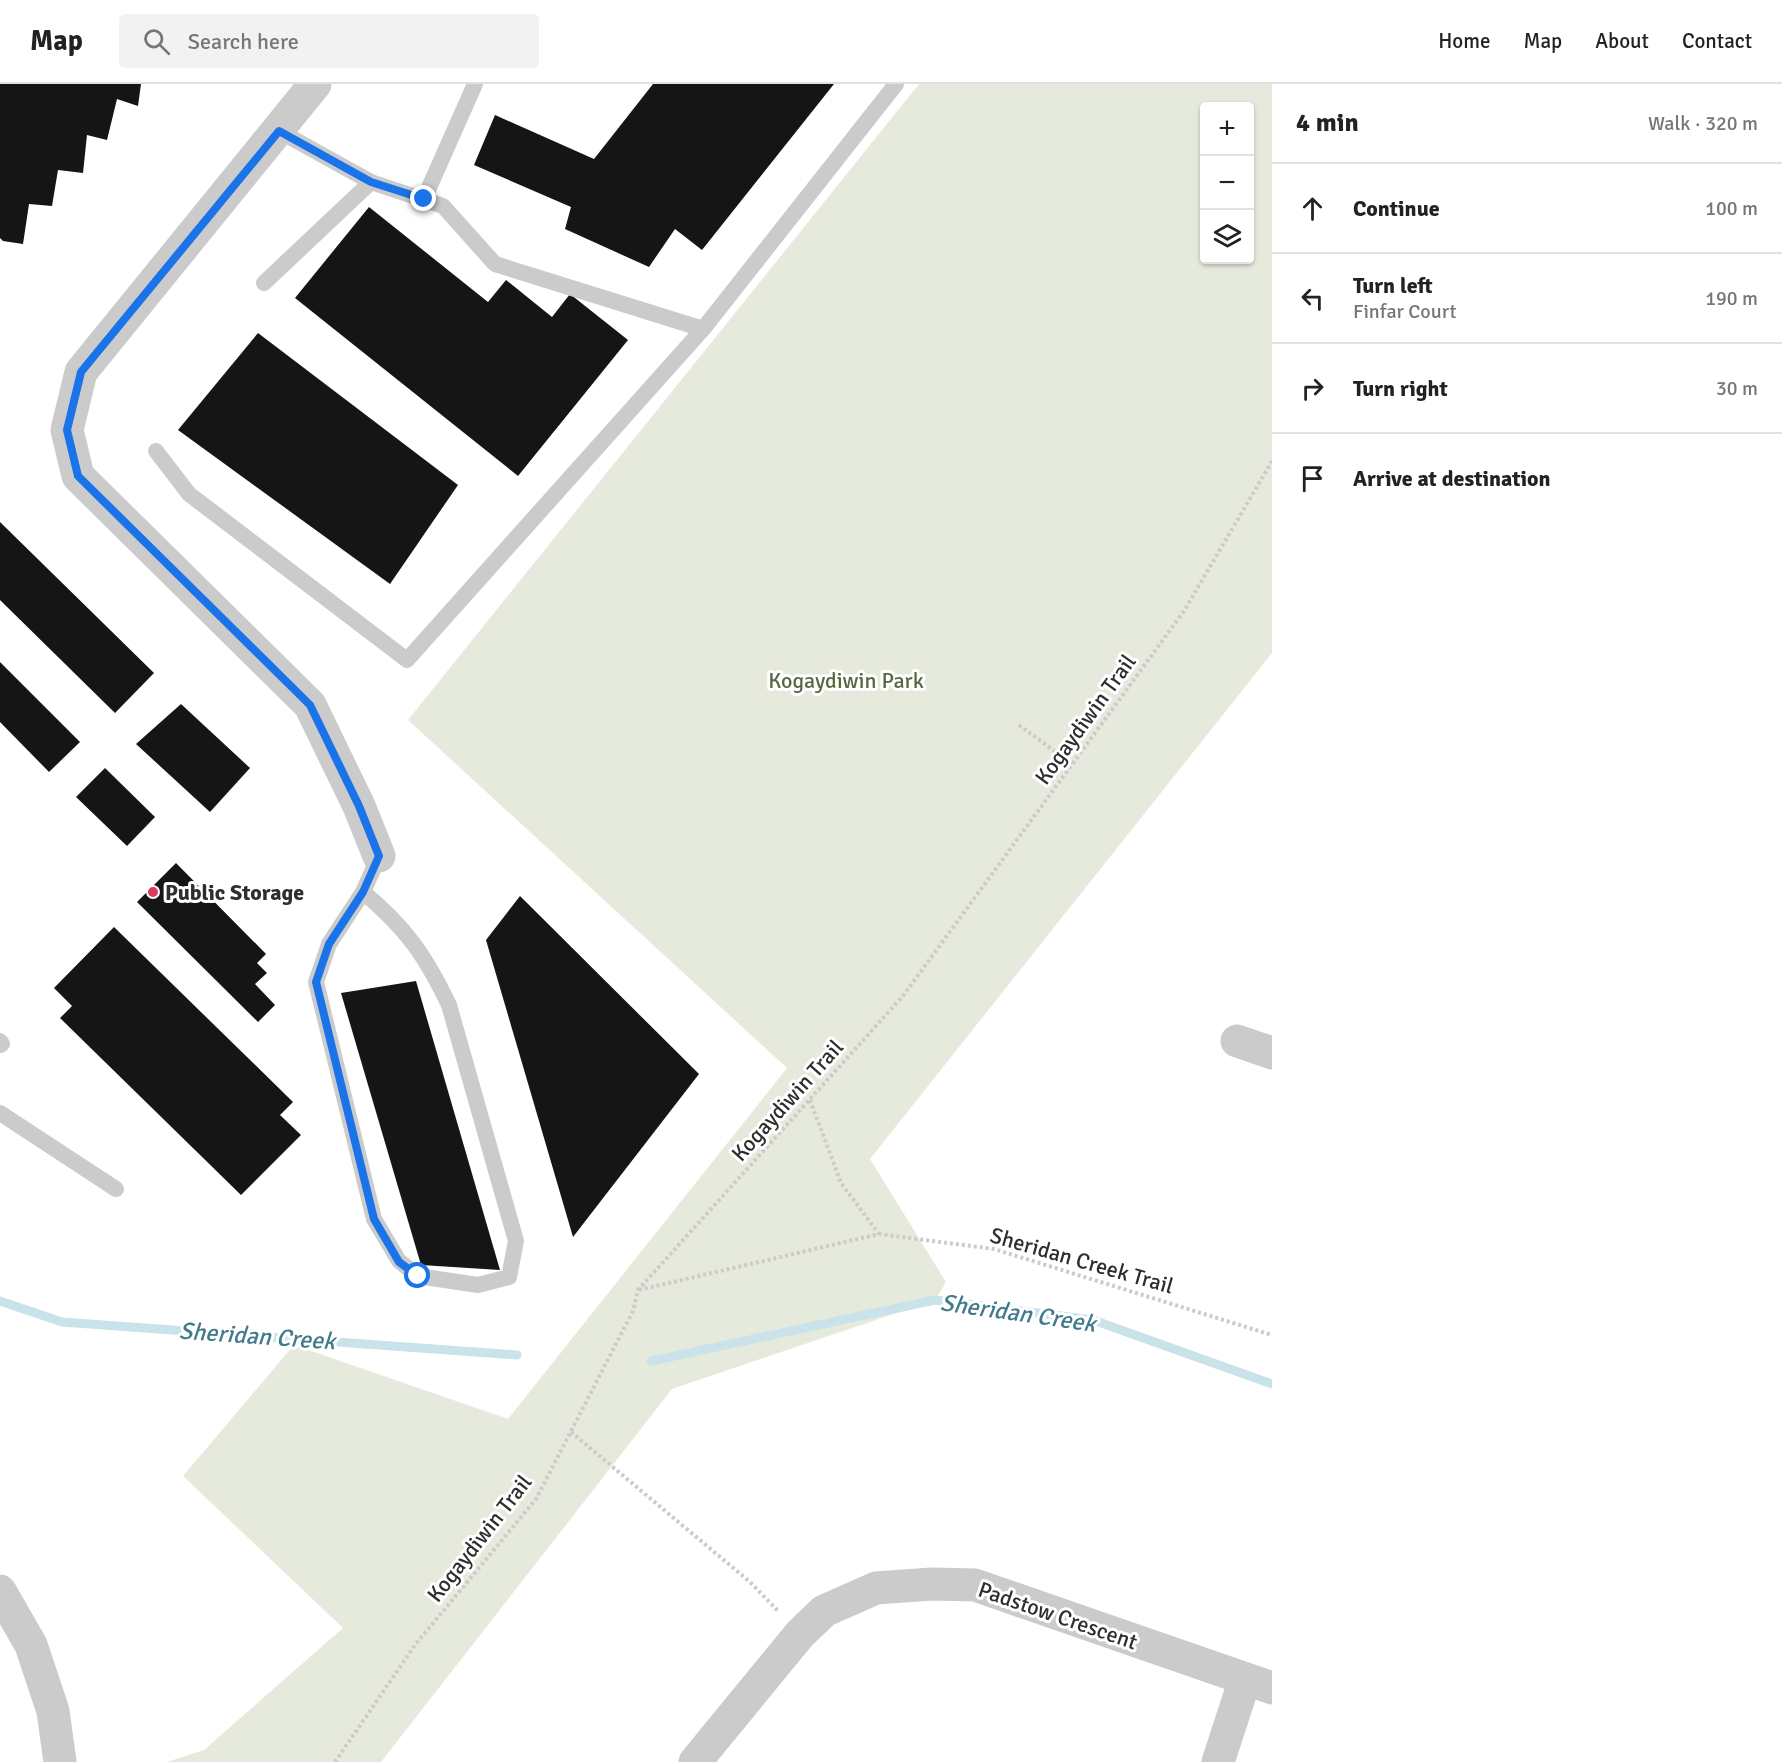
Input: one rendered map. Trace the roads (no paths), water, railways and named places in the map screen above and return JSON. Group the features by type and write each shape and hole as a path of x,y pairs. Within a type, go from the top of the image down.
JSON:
{"street":[{"path":"315,84 81,372 67,430 78,476 310,705 359,806 379,856"},
{"path":"1237,1041 1272,1053"},
{"name":"Padstow Crescent","path":"695,1762 800,1634 824,1611 876,1588 932,1584 975,1585 1259,1683"},
{"path":"0,1591 31,1645 53,1711 60,1762"},
{"path":"1218,1762 1259,1683"}],"lane":[{"path":"424,199 475,84"},
{"path":"156,452 189,494 407,660 703,329 896,84"},
{"path":"279,131 371,182 443,206 495,264 703,329"},
{"path":"264,283 371,182"},
{"path":"363,892 410,936 432,971 449,1005 516,1241 509,1276 478,1285 418,1276 399,1262 374,1219 316,982 329,944 363,892 379,856"},
{"path":"0,1113 116,1189"}],"waterway":[{"name":"Sheridan Creek","path":"651,1361 935,1300 1093,1320 1272,1384"},
{"name":"Sheridan Creek","path":"0,1301 62,1322 517,1355"}],"place":[{"name":"Public Storage","path":"153,892"}],"park label":[{"name":"Kogaydiwin Park","path":"846,680"}]}
